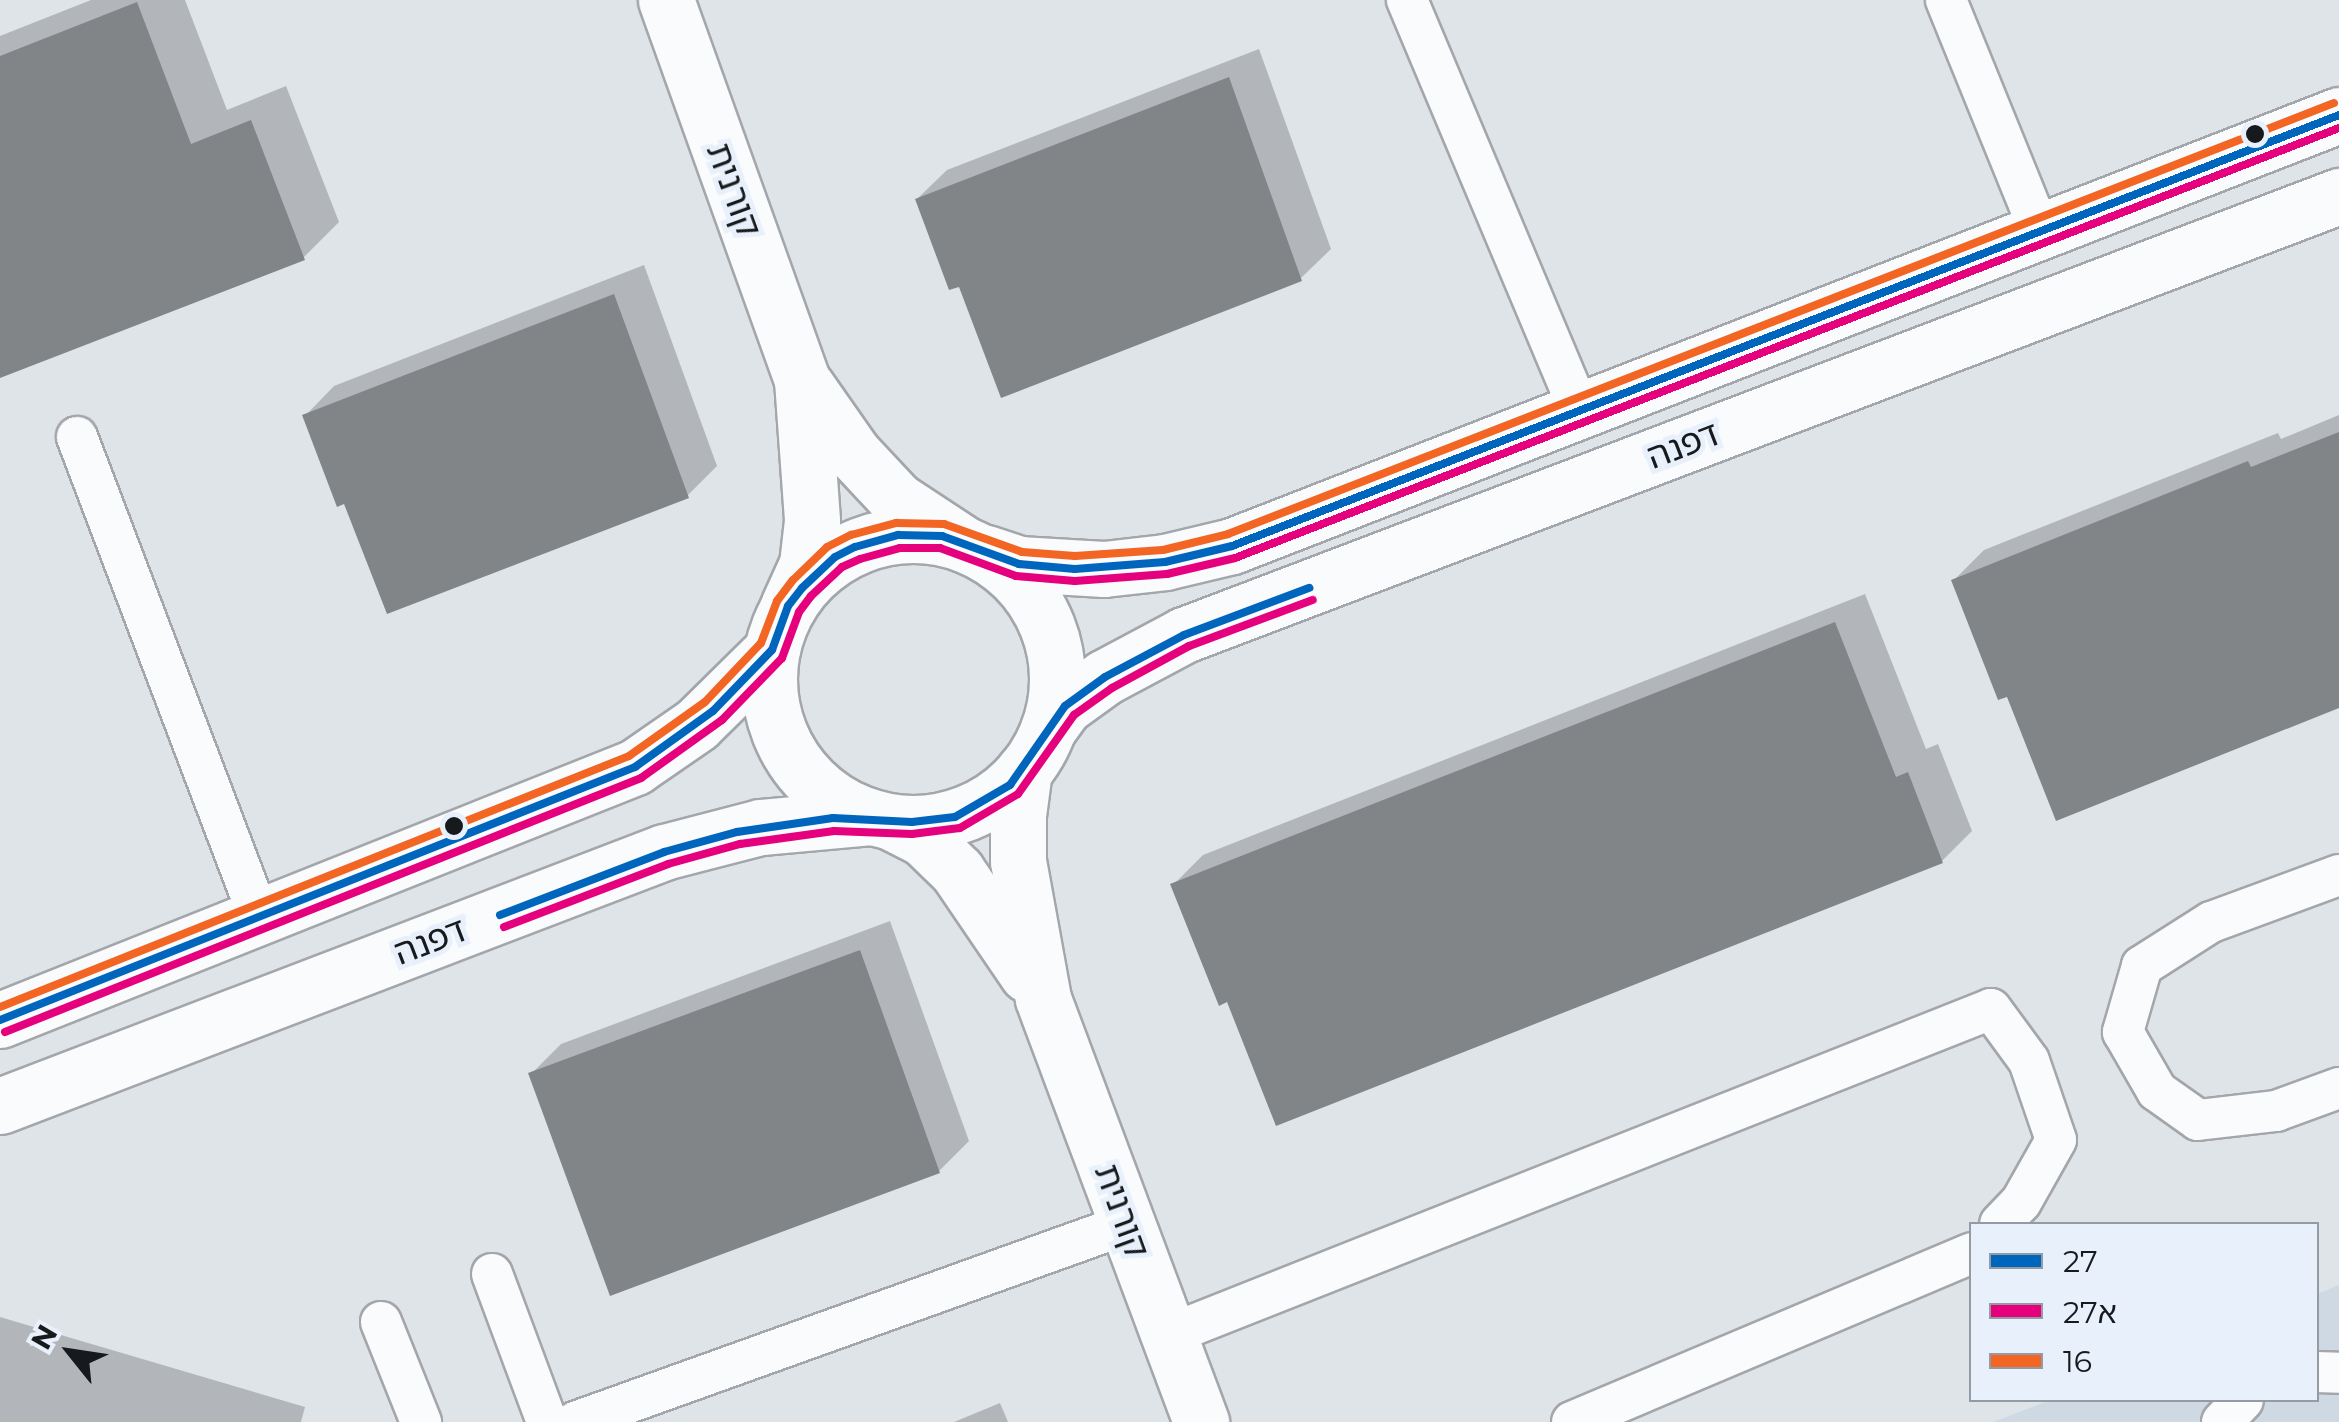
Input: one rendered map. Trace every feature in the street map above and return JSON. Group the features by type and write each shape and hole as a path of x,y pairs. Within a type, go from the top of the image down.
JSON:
{"street":[{"name":"קורנית","path":"666,0 802,380 854,454 897,500 975,548"},
{"name":"דפנה","path":"975,548 1019,564 1075,569 1134,566 1198,555 1268,533 2339,115"},
{"name":"דפנה","path":"1036,749 1066,706 1105,677 1184,635 2339,196"},
{"name":"קורנית","path":"780,628 807,564 812,521 802,380"},
{"path":"0,1020 635,768 698,724 835,558 876,539 921,534 975,548 1021,582 1052,640 1057,684 1036,749 993,798 955,817 881,819 816,786 789,752 769,692 780,628"},
{"name":"קורנית","path":"1036,749 1018,816 1018,862 1043,1000 1200,1422"},
{"name":"קורנית","path":"881,819 924,839 956,871 1043,1000"},
{"name":"דפנה","path":"0,1106 676,848 761,827 881,819"}],"lane":[{"path":"1407,0 1579,410"},
{"path":"1946,0 2040,231"},
{"path":"76,438 258,918"},
{"path":"2339,875 2211,922 2142,966 2123,1032 2158,1091 2198,1120 2276,1111 2339,1088"},
{"path":"1168,1334 1991,1009 2029,1061 2056,1140 2020,1202 2002,1222"},
{"path":"575,1422 1128,1224"},
{"path":"1572,1422 1969,1253"},
{"path":"492,1274 547,1422"},
{"path":"381,1322 422,1422"},
{"path":"2222,1422 2242,1402"}],"shaded area":[{"path":"2339,1285 2339,1422 1993,1422 2045,1402 2319,1402 2319,1293"}],"building":[{"path":"137,2 191,144 251,120 305,260 0,378 0,56"},
{"path":"1229,77 1302,281 1001,398 959,287 949,290 915,199"},
{"path":"614,294 689,498 387,614 344,504 337,507 302,415"},
{"path":"2339,432 2339,708 2056,821 2007,697 1998,700 1951,580 2248,461 2251,467"},
{"path":"1835,622 1896,777 1908,772 1943,863 1276,1126 1227,1002 1219,1006 1170,884"},
{"path":"860,950 940,1173 610,1296 528,1073"}],"transit line":[{"name":"16","path":"0,1007 629,756 705,702 761,643 777,601 793,580 827,547 851,535 896,523 944,524 1022,552 1075,556 1163,550 1228,534 2334,103"},
{"name":"27","path":"0,1020 635,767 713,711 772,650 788,606 802,588 835,557 855,547 898,535 942,536 1019,564 1075,569 1165,562 1232,546 2339,115"},
{"name":"27א","path":"5,1032 641,778 722,720 782,658 799,612 811,596 842,567 860,559 900,548 940,548 1016,576 1075,581 1167,574 1235,558 2339,128"},
{"name":"27","path":"500,915 664,852 737,832 833,818 912,822 955,817 1010,785 1065,706 1105,677 1184,635 1309,588"},
{"name":"27א","path":"504,927 668,864 740,844 834,831 912,834 960,828 1018,794 1074,715 1112,688 1189,646 1313,600"}]}
